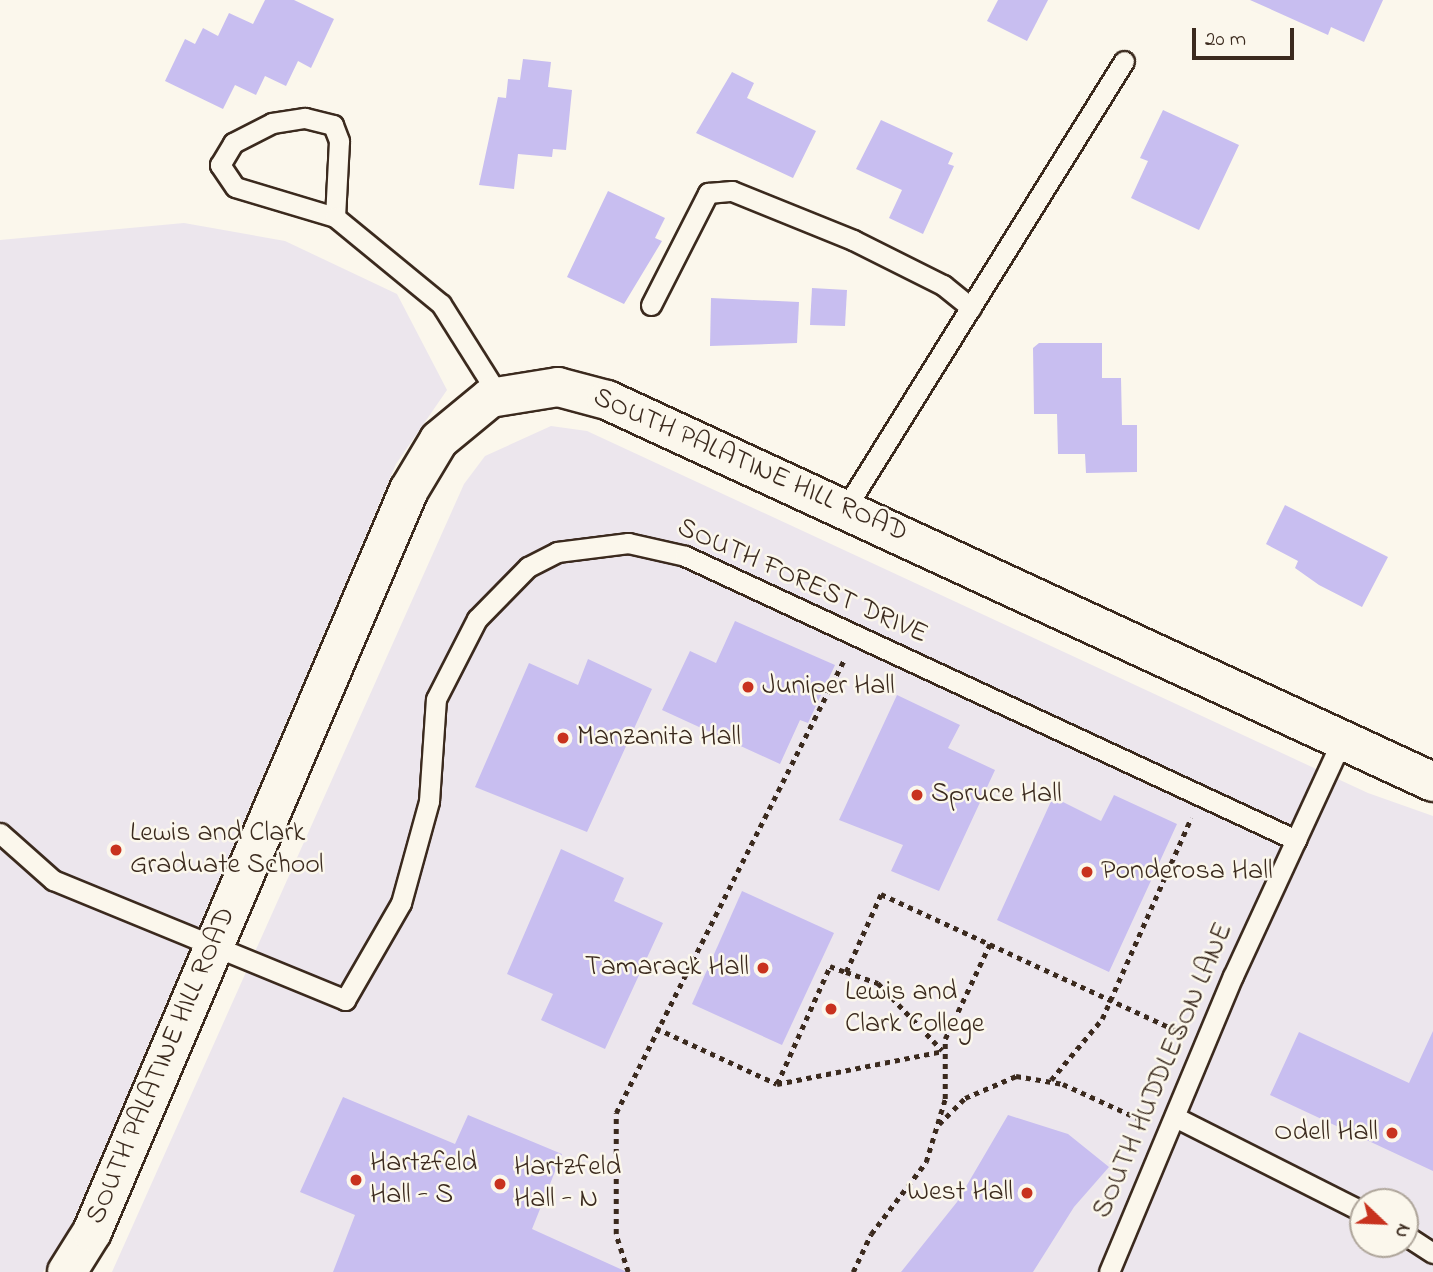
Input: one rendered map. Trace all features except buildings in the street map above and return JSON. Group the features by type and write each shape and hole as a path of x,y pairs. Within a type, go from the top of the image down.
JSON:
{"street":[{"name":"SOUTH PALATINE HILL ROAD","path":"67,1272 92,1232 422,463 470,410 499,396 581,390 848,506 1433,782"}],"lane":[{"path":"848,506 1124,61"},
{"path":"335,217 339,141 333,125 305,118 272,123 233,143 220,165 235,187 255,196 335,217 440,304 499,396"},
{"path":"651,305 708,193 732,191 864,246 943,285 971,308"},
{"name":"SOUTH FOREST DRIVE","path":"214,947 345,1000 392,925 413,869 429,801 436,699 477,619 507,582 557,552 628,543 685,556 1296,840"},
{"name":"SOUTH HUDDLESON LANE","path":"1109,1272 1173,1126 1205,1044 1342,740"},
{"path":"0,833 53,880 214,947"},
{"path":"1173,1126 1349,1206"}],"path":[{"path":"628,1272 616,1234 616,1113 656,1028 838,675"},
{"path":"1051,1080 1111,1000 1201,796"},
{"path":"846,972 881,894 1205,1044"},
{"path":"853,1272 872,1234 926,1162 945,1099 943,1051 990,944"},
{"path":"777,1084 830,966 878,983 943,1051"},
{"path":"656,1028 777,1084 943,1051"},
{"path":"936,1127 965,1098 993,1083 1016,1076 1051,1080 1173,1126"}],"shaded area":[{"name":"Lewis and Clark Graduate School","path":"184,223 285,241 397,294 447,390 396,464 67,1235 43,1272 0,1272 0,240"},
{"name":"Lewis and Clark College","path":"551,426 587,431 1368,793 1433,816 1433,1272 112,1272 464,484 485,456"}],"place":[{"name":"Juniper Hall","path":"748,687"},
{"name":"Manzanita Hall","path":"563,738"},
{"name":"Spruce Hall","path":"917,795"},
{"name":"Lewis and Clark Graduate School","path":"116,850"},
{"name":"Ponderosa Hall","path":"1087,872"},
{"name":"Tamarack Hall","path":"763,968"},
{"name":"Lewis and Clark College","path":"831,1009"},
{"name":"Odell Hall","path":"1392,1133"},
{"name":"Hartzfeld Hall - S","path":"356,1180"},
{"name":"Hartzfeld Hall - N","path":"500,1184"},
{"name":"West Hall","path":"1027,1193"}]}
